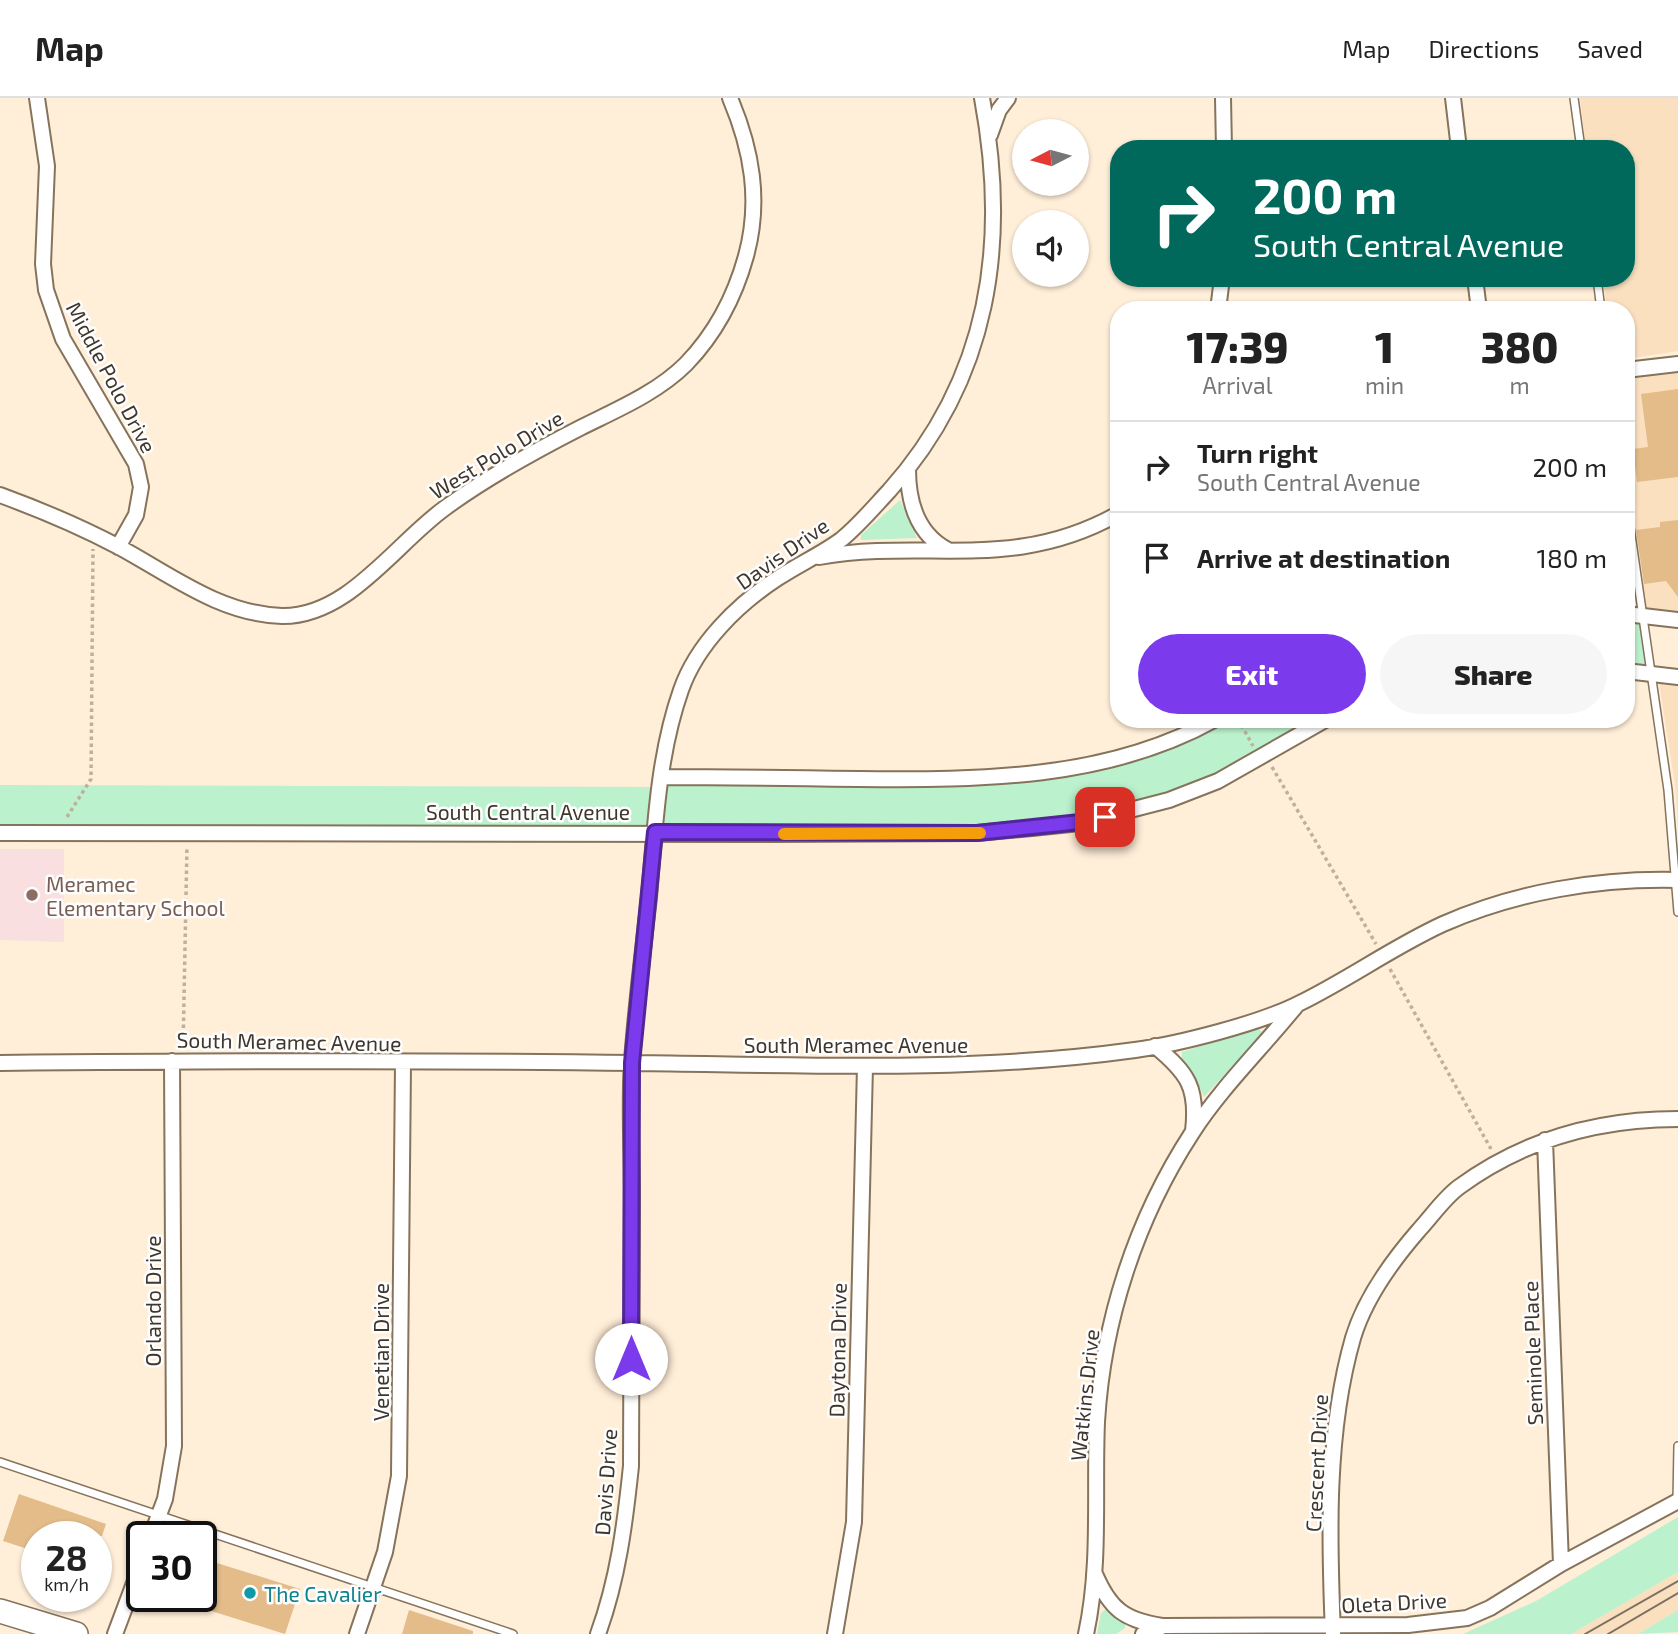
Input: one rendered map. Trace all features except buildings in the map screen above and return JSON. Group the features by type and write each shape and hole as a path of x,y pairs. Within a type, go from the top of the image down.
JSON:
{"main road":[{"path":"0,1611 76,1634"}],"street":[{"name":"Middle Polo Drive","path":"37,98 48,179 43,264 46,290 63,339 136,464 141,487 136,515 118,547"},
{"name":"West Polo Drive","path":"0,495 118,547 205,596 232,608 284,616 316,610 344,597 411,533 482,482 662,383 685,365 718,323 739,279 752,235 755,196 750,158 730,98"},
{"name":"Davis Drive","path":"598,1634 614,1588 625,1525 631,1466 632,1063 655,832 673,715 683,684 696,658 747,602 778,578 814,558 866,516 908,469 938,427 956,392 973,351 987,293 994,247 995,196 982,98"},
{"path":"989,136 999,110 1008,98"},
{"path":"1223,98 1224,140"},
{"path":"1453,98 1458,140"},
{"path":"1635,369 1678,364"},
{"path":"908,469 908,487 918,521 935,543 949,551"},
{"path":"814,558 878,551 978,553 1046,544 1110,517"},
{"path":"1635,615 1678,620"},
{"path":"1635,672 1678,677"},
{"path":"662,777 999,778 1116,759 1196,728"},
{"name":"South Central Avenue","path":"0,833 964,833 1032,828 1080,822 1169,800 1219,781 1312,728"},
{"name":"South Meramec Avenue","path":"0,1063 177,1061 987,1065 1155,1046 1297,1005 1441,925 1495,904 1544,892 1599,884 1677,880"},
{"name":"Watkins Drive","path":"1086,1634 1094,1572 1097,1421 1105,1352 1123,1278 1152,1205 1192,1132 1297,1005"},
{"path":"1155,1046 1175,1063 1189,1080 1196,1105 1192,1132"},
{"name":"Orlando Drive","path":"157,1521 170,1475 174,1446 177,1061"},
{"name":"Venetian Drive","path":"357,1634 392,1520 401,1435 402,1064"},
{"name":"Daytona Drive","path":"835,1634 854,1522 864,1066"},
{"name":"Crescent Drive","path":"1333,1630 1336,1428 1354,1335 1396,1256 1457,1189 1498,1163 1545,1140 1603,1125 1678,1119"},
{"name":"Seminole Place","path":"1545,1140 1561,1564"},
{"name":"Oleta Drive","path":"1094,1572 1104,1597 1120,1613 1140,1622 1164,1626 1333,1630 1467,1618 1490,1608 1561,1564 1678,1501"},
{"path":"115,1634 126,1605"},
{"name":"Oleta Drive","path":"1143,1634 1164,1626"}],"lane":[{"path":"1574,98 1579,140"},
{"path":"1635,622 1650,674 1668,790 1678,912"},
{"path":"1678,1446 1678,1501"},
{"path":"0,1462 513,1634"}],"path":[{"path":"66,834 67,814 91,779 93,535"},
{"path":"1243,728 1260,759 1275,768 1498,1163"},
{"path":"177,1061 188,833"}],"shaded area":[{"path":"1580,98 1678,98 1678,351 1635,358 1635,301 1606,301 1604,287 1635,287 1635,140 1585,140"},
{"path":"1678,371 1678,612 1644,607 1635,534 1635,377"},
{"path":"1659,683 1678,686 1678,829 1675,784"},
{"name":"Meramec Elementary School","path":"0,849 64,849 64,942 0,940"},
{"path":"1678,1572 1678,1610 1638,1634 1571,1634"}],"green space":[{"path":"900,500 917,538 861,540 861,535"},
{"path":"1635,616 1640,616 1650,674 1635,672"},
{"path":"1189,728 1311,728 1218,781 1032,828 0,833 0,785 660,787 662,777 937,780 1068,769"},
{"path":"1258,1028 1263,1033 1204,1097 1194,1075 1182,1061 1182,1052"},
{"path":"1678,1517 1678,1572 1571,1634 1463,1634 1536,1601"},
{"path":"1106,1609 1125,1622 1125,1628 1116,1634 1097,1634 1101,1613"},
{"path":"1678,1610 1678,1632 1638,1634"}],"tram line":[{"path":"1585,1634 1678,1581"},
{"path":"1608,1634 1678,1593"}],"slow traffic":[{"path":"784,834 980,833"}],"place":[{"name":"Meramec Elementary School","path":"32,895"},
{"name":"The Cavalier","path":"250,1593"}],"route":[{"path":"631,1359 632,1063 655,832 977,833 1105,817"}]}
